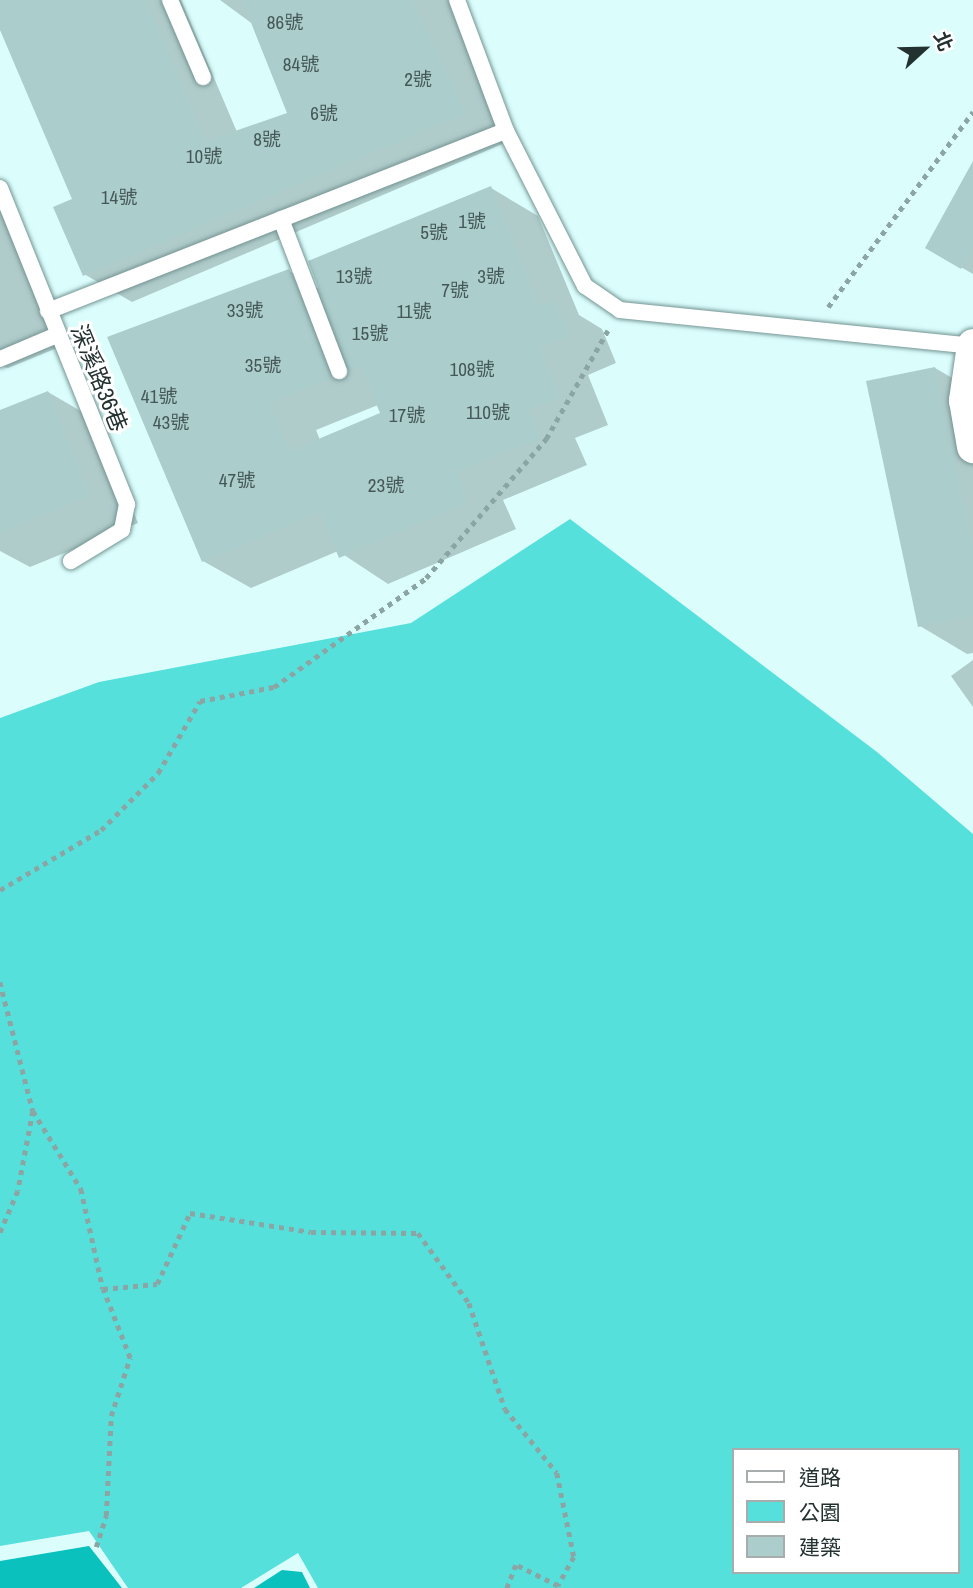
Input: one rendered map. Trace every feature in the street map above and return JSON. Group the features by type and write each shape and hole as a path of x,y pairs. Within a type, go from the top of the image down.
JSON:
{"street":[{"path":"973,345 965,400 973,446"}],"lane":[{"path":"170,0 203,76"},
{"path":"457,0 506,131 585,286 620,310 809,331 973,345"},
{"path":"48,311 506,131"},
{"name":"深溪路36巷","path":"0,188 127,504 122,530 71,561"},
{"path":"281,219 339,371"},
{"path":"0,359 57,335"}],"path":[{"path":"809,331 973,111"},
{"path":"0,890 101,830 158,773 200,701 274,687 426,579 546,439 620,310"},
{"path":"0,982 33,1111 81,1189 103,1289 130,1358 111,1416 106,1516 96,1547"},
{"path":"0,1233 18,1191 33,1111"},
{"path":"103,1289 157,1283 190,1213 311,1232 418,1233 469,1303 505,1409 557,1473 573,1557 558,1586 516,1564 507,1588"}],"green space":[{"path":"570,519 877,752 973,834 973,1588 318,1588 298,1553 241,1588 128,1588 89,1531 0,1546 0,718 99,682 411,623"}],"shaded area":[{"path":"89,1546 122,1588 0,1588 0,1561"},
{"path":"282,1570 302,1572 310,1588 254,1588"}],"building":[{"path":"0,0 146,0 206,141 287,113 242,0 413,0 466,113 83,276 53,207 72,199 0,30"},
{"path":"973,161 973,248 961,269 925,248"},
{"path":"491,186 540,306 555,300 570,336 541,348 561,397 529,410 541,438 457,472 469,502 339,558 320,512 202,562 107,337 289,269 331,378 270,403 290,451 380,413 360,366 349,370 308,261"},
{"path":"935,367 973,546 973,616 918,627 866,381"},
{"path":"48,391 91,495 0,533 0,410"}]}
